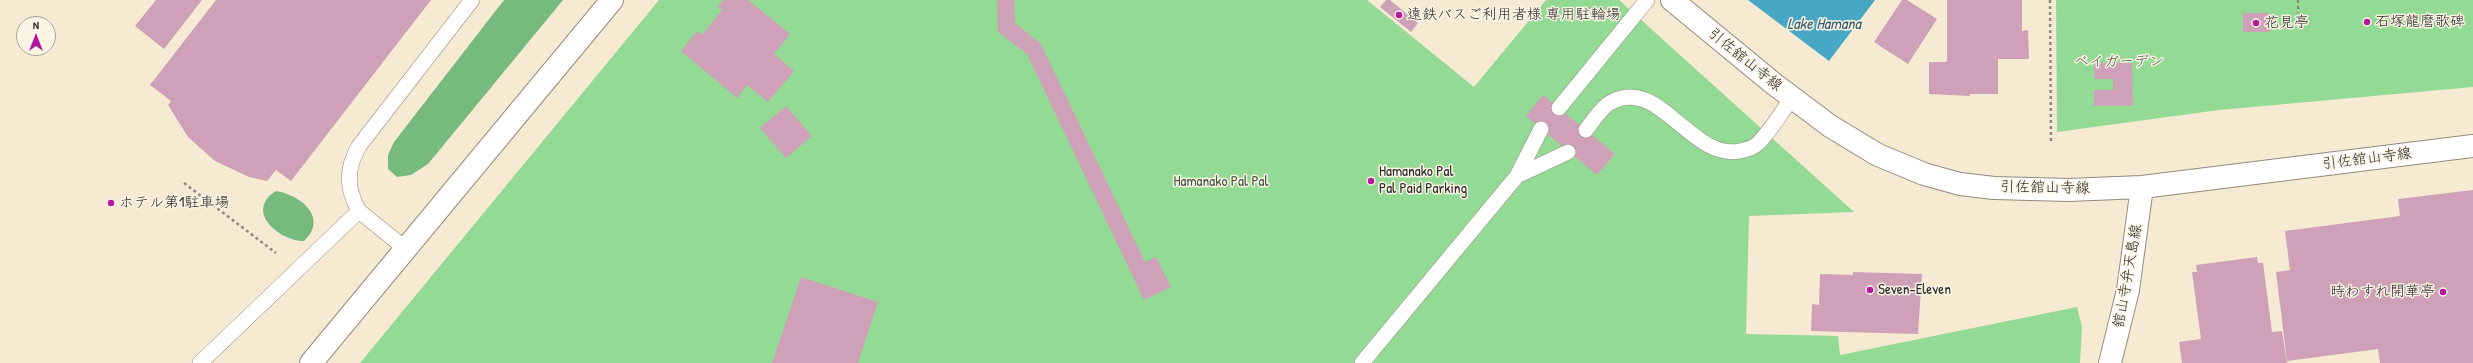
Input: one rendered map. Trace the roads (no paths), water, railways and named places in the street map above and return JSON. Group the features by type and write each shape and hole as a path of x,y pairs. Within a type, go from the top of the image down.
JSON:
{"main road":[{"path":"311,363 612,0"},
{"name":"引佐舘山寺線","path":"1672,0 1792,98 1830,126 1878,155 1924,174 1952,182 1994,188 2068,190 2142,187 2473,146"},
{"name":"舘山寺弁天島線","path":"2110,363 2128,290 2142,187"}],"lane":[{"path":"406,249 358,211 350,196 348,179 350,161 358,146 472,0"},
{"path":"1559,108 1647,0"},
{"path":"1586,130 1607,105 1618,100 1643,100 1655,104 1709,147 1733,152 1757,144 1792,98"},
{"path":"1362,363 1517,176 1541,129"},
{"path":"1517,176 1568,152"},
{"path":"200,363 358,211"}],"water":[{"name":"Lake Hamana","path":"1748,0 1875,0 1829,61"}],"place":[{"name":"遠鉄バスご利用者様 専用駐輪場","path":"1399,15"},
{"name":"石塚龍麿歌碑","path":"2367,22"},
{"name":"花見亭","path":"2256,23"},
{"name":"Hamanako Pal Pal Paid Parking","path":"1371,181"},
{"name":"ホテル第1駐車場","path":"111,203"},
{"name":"Seven-Eleven","path":"1870,290"},
{"name":"時わすれ開華亭","path":"2443,292"}],"park label":[{"name":"ベイガーデン","path":"2119,62"},
{"name":"Hamanako Pal Pal","path":"1221,182"}]}
